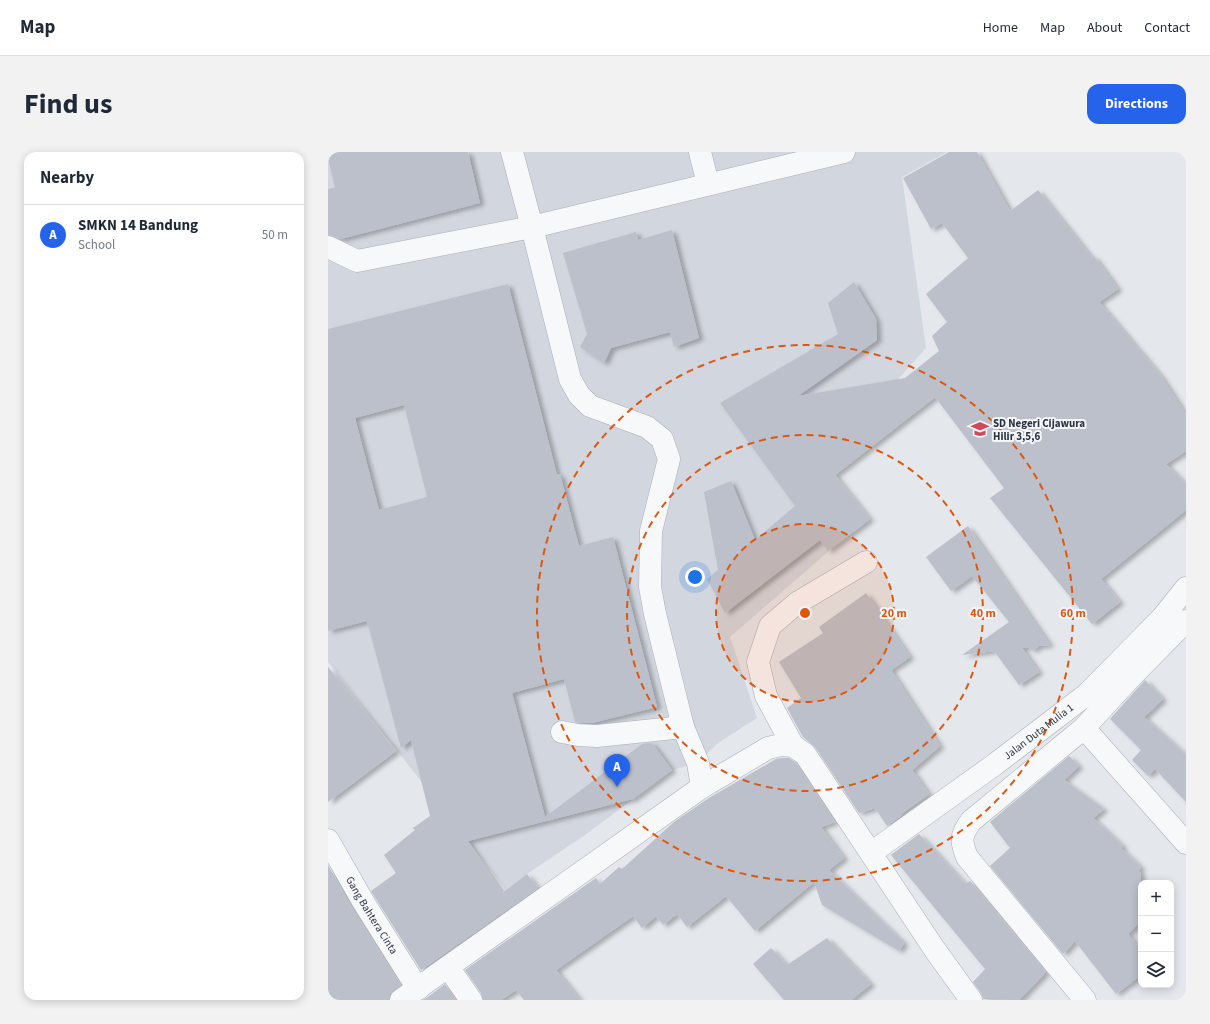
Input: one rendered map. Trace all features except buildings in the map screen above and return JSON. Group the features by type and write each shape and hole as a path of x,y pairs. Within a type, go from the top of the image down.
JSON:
{"street":[{"path":"512,152 570,378 579,395 590,406 647,427 662,439 669,459 651,530 650,587 655,614 683,727 698,763 702,787"},
{"path":"700,152 708,184"},
{"path":"328,246 357,261 532,227 844,152"},
{"path":"866,562 797,602 770,626 758,662 766,696 794,746 806,754 935,950 970,1000"},
{"name":"Jalan Duta Mulia 1","path":"871,853 994,765 1086,695 1162,618 1186,588"},
{"path":"1085,1000 967,856 962,844 964,831 971,820 1084,728 1128,679 1186,621"},
{"path":"562,732 578,736 597,736 683,727"},
{"path":"1084,728 1186,842"},
{"path":"410,994 702,787 768,748 781,745 794,746"},
{"name":"Gang Bahtera Cinta","path":"328,840 364,903 410,994"},
{"path":"448,967 471,1000"}],"shaded area":[{"path":"328,152 947,152 902,177 926,348 892,386 887,381 872,384 767,467 829,551 730,637 757,718 718,743 698,763 672,770 585,835 506,890 328,662"}],"place":[{"name":"SD Negeri Cijawura Hilir 3,5,6","path":"980,429"},
{"name":"SMKN 14 Bandung","path":"617,787"}]}
